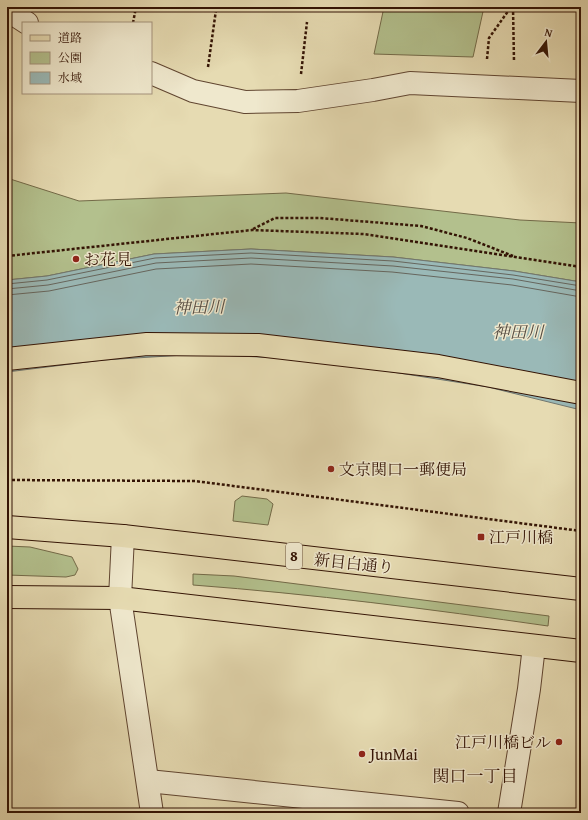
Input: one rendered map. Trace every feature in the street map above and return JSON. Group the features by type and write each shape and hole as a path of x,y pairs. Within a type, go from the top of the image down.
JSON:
{"main road":[{"path":"7,359 147,344 258,345 438,366 581,393"},
{"name":"新目白通り","path":"7,527 123,536 581,589"},
{"path":"7,597 120,598 581,651"}],"street":[{"path":"7,10 25,22"},
{"path":"152,73 193,91 246,102 298,100 373,90 410,83 515,87 581,92"},
{"path":"123,536 120,598 152,813"},
{"path":"509,813 529,690 534,646"},
{"path":"148,781 458,813"}],"path":[{"path":"133,22 136,7"},
{"path":"485,86 489,38 512,7"},
{"path":"512,7 515,87"},
{"path":"204,93 216,10"},
{"path":"298,100 307,22"},
{"path":"252,230 275,218 320,218 421,226 467,238 517,257"},
{"path":"7,256 252,230 364,234 581,267"},
{"path":"7,480 195,481 581,531"}],"green space":[{"path":"384,7 484,7 473,57 374,54"},
{"path":"7,178 79,201 286,193 520,220 581,223 581,282 514,271 393,257 251,249 154,254 47,276 7,280"},
{"path":"242,496 267,499 273,504 268,525 233,521 235,501"},
{"path":"7,546 30,547 72,557 78,569 75,575 66,577 7,575"},
{"path":"193,574 234,576 549,616 548,626 371,602 193,585"}],"water":[{"name":"神田川","path":"251,249 393,257 514,271 581,282 581,410 488,387 316,360 201,354 103,360 7,372 7,280 47,276 154,254"}],"place":[{"name":"お花見","path":"76,259"},
{"name":"文京関口一郵便局","path":"331,469"},
{"name":"江戸川橋","path":"481,537"},
{"name":"江戸川橋ビル","path":"559,742"},
{"name":"JunMai","path":"362,754"}],"district":[{"name":"関口一丁目","path":"475,776"}]}
